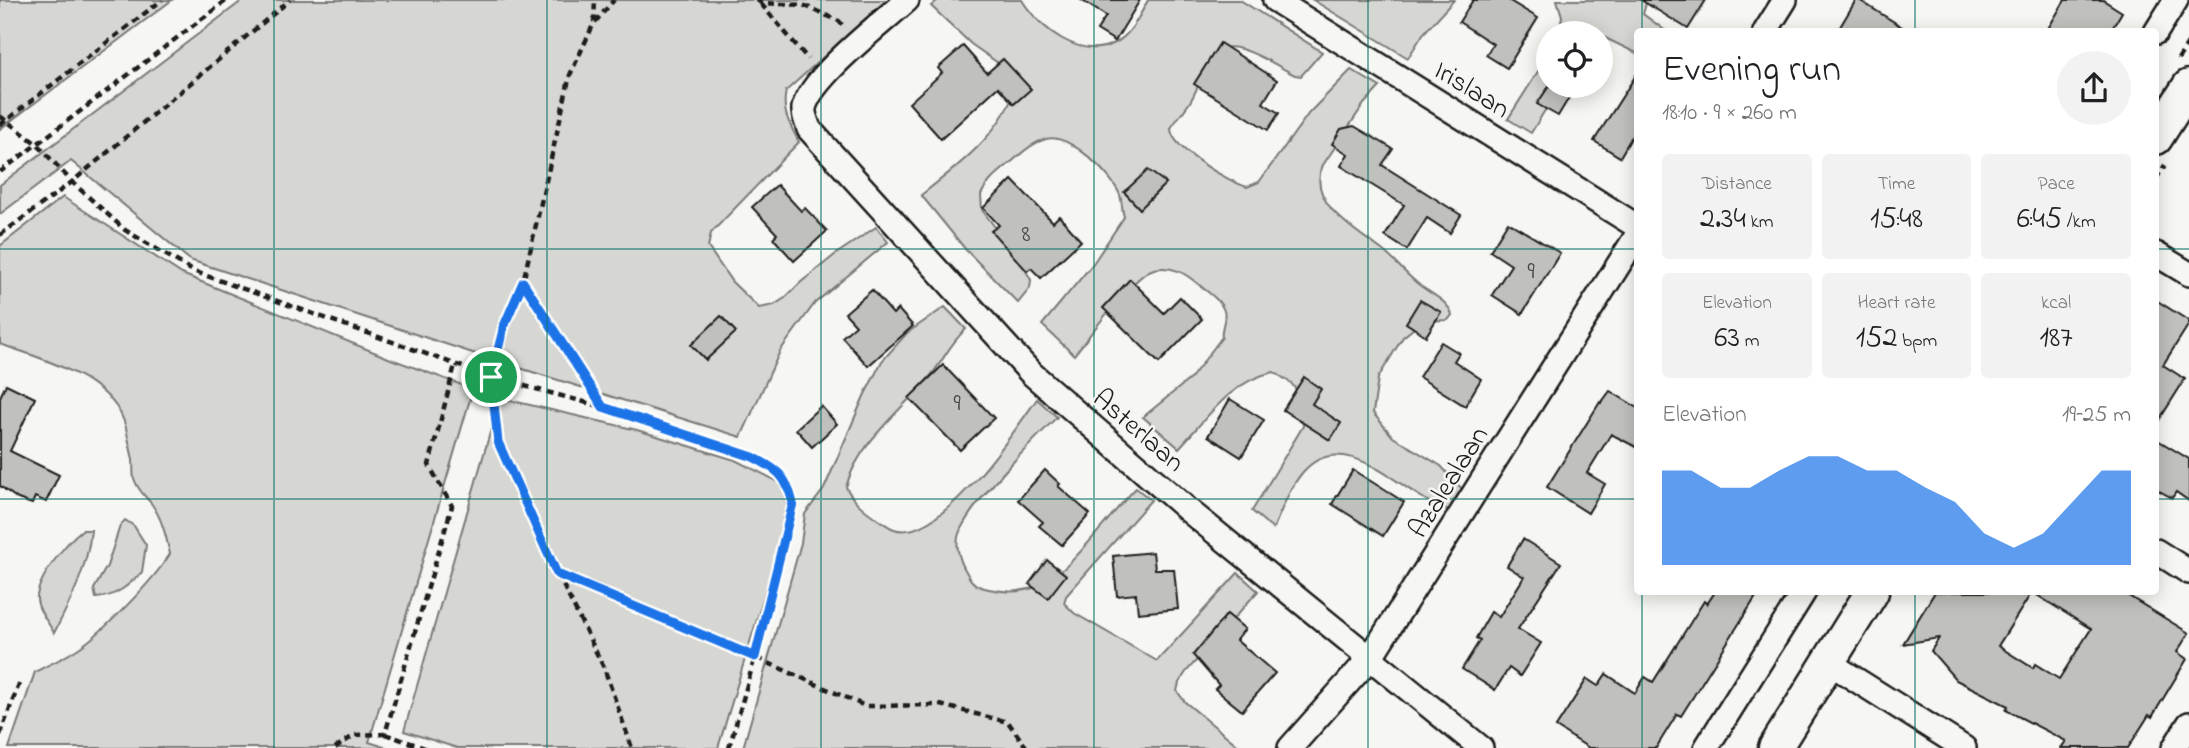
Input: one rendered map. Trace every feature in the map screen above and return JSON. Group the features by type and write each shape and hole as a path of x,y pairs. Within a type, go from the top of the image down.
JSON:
{"street":[{"path":"823,77 907,0"},
{"name":"Irislaan","path":"1275,0 1634,224"},
{"path":"1768,28 1785,0"},
{"path":"2158,28 2176,0"},
{"name":"Asterlaan","path":"823,77 809,93 803,111 809,129 1031,373 1188,510 1481,748"},
{"path":"2159,133 2189,86"},
{"name":"Azalealaan","path":"1290,748 1370,658 1634,240"},
{"path":"2159,256 2189,274"},
{"path":"2159,553 2189,572"},
{"path":"1706,748 1802,595"},
{"path":"1775,748 1870,595"},
{"path":"1828,662 1964,748"},
{"path":"2174,748 2189,724"}],"path":[{"path":"0,125 162,0"},
{"path":"0,172 227,0"},
{"path":"0,235 72,182 290,0"},
{"path":"594,23 595,0"},
{"path":"614,0 594,23 570,75 523,282 504,326 491,377 498,442 557,574 604,667 632,748"},
{"path":"759,2 803,5 839,21 858,44"},
{"path":"759,2 823,77"},
{"path":"0,116 37,144 72,182 125,230 193,271 455,365 603,407 753,457 774,467 788,482 793,503 755,657 729,748"},
{"path":"523,282 603,407"},
{"path":"384,734 452,506 429,465 455,365"},
{"path":"557,574 865,706 940,705 1008,722 1027,748"},
{"path":"0,735 19,684"},
{"path":"335,748 355,735 384,734 425,748"}],"shaded area":[{"path":"0,0 172,0 0,129"},
{"path":"243,0 886,0 786,91 786,111 799,142 711,233 708,247 732,282 759,308 774,305 785,298 836,254 876,227 888,242 815,303 780,351 741,437 494,360 190,260 71,161 0,214 0,185"},
{"path":"938,0 1022,0 1029,11 1050,31 1075,45 1089,48 1115,43 1126,35 1148,0 1240,0 1322,52 1301,76 1241,49 1232,47 1219,51 1209,63 1190,102 1171,128 1173,136 1190,154 1227,178 1247,187 1259,182 1309,113 1351,70 1380,87 1364,104 1323,165 1319,178 1321,191 1336,214 1387,254 1417,283 1444,302 1450,310 1452,315 1448,320 1423,321 1403,337 1378,378 1373,413 1393,437 1441,466 1464,491 1451,511 1426,500 1366,463 1349,457 1333,456 1318,460 1298,478 1273,529 1252,511 1303,426 1299,394 1291,383 1274,372 1259,376 1233,392 1179,448 1143,417 1191,378 1222,337 1225,314 1220,303 1183,273 1161,268 1146,273 1124,293 1074,355 1042,325 1092,265 1124,217 1120,195 1108,177 1077,148 1055,139 1046,139 1026,149 986,186 981,195 982,210 1020,260 1031,280 1030,288 1018,303 966,250 921,195 962,162 987,137 1007,109 1014,93 1005,68 971,44 931,6"},
{"path":"1313,0 1454,0 1423,34 1408,58"},
{"path":"1557,0 1647,0 1643,14 1662,28 1634,28 1634,52 1613,42 1613,21 1561,21"},
{"path":"1536,75 1536,98 1553,98 1531,133 1508,119"},
{"path":"63,197 182,274 391,359 473,389 369,742 388,748 9,748 35,672 69,654 98,633 139,592 170,554 158,515 134,479 126,428 119,411 107,396 74,373 0,344 0,246"},
{"path":"945,307 966,329 932,374 869,443 846,487 855,501 894,529 912,529 932,520 974,482 1037,399 1057,417 986,492 963,524 958,537 958,549 969,577 978,586 1005,591 1028,590 1043,584 1078,554 1136,488 1151,500 1066,596 1064,603 1074,613 1157,661 1238,573 1258,591 1186,672 1177,691 1185,702 1241,748 743,748 801,543 805,514 824,489 882,361 907,333"},
{"path":"500,398 637,430 735,460 781,483 787,504 777,553 718,748 457,748 404,731"},
{"path":"125,520 134,526 146,545 142,572 116,593 96,598 94,589 107,566 120,526"},
{"path":"82,530 91,530 86,557 72,596 54,633 39,607 38,590 54,561"}],"building":[{"path":"1081,0 1140,0 1115,41 1097,30 1106,16"},
{"path":"1473,0 1508,0 1538,18 1507,68 1486,55 1493,44 1459,22"},
{"path":"1641,0 1706,0 1686,28"},
{"path":"1856,0 1859,0 1904,28 1839,28"},
{"path":"2065,0 2103,0 2122,12 2112,28 2048,28"},
{"path":"1220,43 1277,80 1263,103 1279,113 1268,130 1194,84"},
{"path":"963,46 987,73 1003,59 1031,89 1014,104 998,87 941,139 909,103 942,73 938,68"},
{"path":"1634,78 1634,133 1620,157 1594,141"},
{"path":"1541,98 1569,98 1558,116 1537,104"},
{"path":"1354,126 1393,149 1382,165 1461,215 1450,233 1427,218 1407,250 1385,236 1404,205 1341,166 1348,154 1332,144 1341,129"},
{"path":"1148,170 1166,183 1140,209 1124,192"},
{"path":"1012,180 1053,222 1059,216 1081,241 1041,278 1031,268 1027,271 991,231 999,225 983,208"},
{"path":"777,185 801,211 805,208 827,231 794,261 773,238 777,234 752,207"},
{"path":"1508,222 1560,253 1522,314 1492,295 1511,265 1490,251"},
{"path":"1130,279 1164,313 1180,297 1202,319 1159,363 1103,308"},
{"path":"872,290 893,314 898,309 913,326 868,366 842,337 856,325 845,313"},
{"path":"1420,300 1441,312 1426,336 1406,323"},
{"path":"2159,302 2189,321 2163,365 2185,379 2159,420"},
{"path":"721,316 736,332 706,360 691,345"},
{"path":"1441,342 1459,353 1454,361 1481,379 1465,406 1419,377"},
{"path":"943,365 994,418 960,450 909,398"},
{"path":"1304,377 1321,389 1312,404 1341,423 1330,440 1283,410"},
{"path":"6,384 35,398 10,451 59,475 46,502 35,497 32,504 18,499 0,486 0,397"},
{"path":"1610,391 1634,406 1634,446 1611,434 1587,473 1605,484 1588,513 1547,487"},
{"path":"1230,399 1264,420 1241,457 1208,436"},
{"path":"821,406 837,424 812,447 796,429"},
{"path":"2159,441 2189,459 2189,501 2176,492 2172,498 2159,491"},
{"path":"1045,470 1060,484 1058,486 1090,514 1062,545 1039,526 1043,522 1018,500"},
{"path":"1353,470 1404,502 1383,536 1332,504"},
{"path":"1523,539 1561,563 1518,629 1541,643 1520,676 1509,668 1495,690 1462,669 1480,640 1476,638 1491,612 1499,617 1524,577 1507,566"},
{"path":"1153,552 1155,569 1174,569 1178,609 1138,613 1136,594 1117,596 1113,556"},
{"path":"1047,560 1066,575 1048,598 1029,584"},
{"path":"1713,595 1757,595 1681,716 1677,714 1656,748 1589,748 1556,727 1587,679 1598,686 1606,674 1635,693 1645,677 1653,682 1704,601 1707,604"},
{"path":"1933,595 2030,595 1998,646 2033,668 2035,664 2059,679 2091,629 2037,595 2127,595 2189,633 2177,652 2187,659 2152,717 2149,715 2128,748 2061,748 2066,741 2006,710 2008,706 1956,680 1931,651 1939,638 1903,644"},
{"path":"1227,614 1245,629 1236,640 1275,673 1242,711 1215,689 1219,685 1193,655"}],"route":[{"path":"523,282 603,407 753,457 774,467 788,482 793,503 755,657 557,574 498,442 491,377 504,326 523,282"}]}
